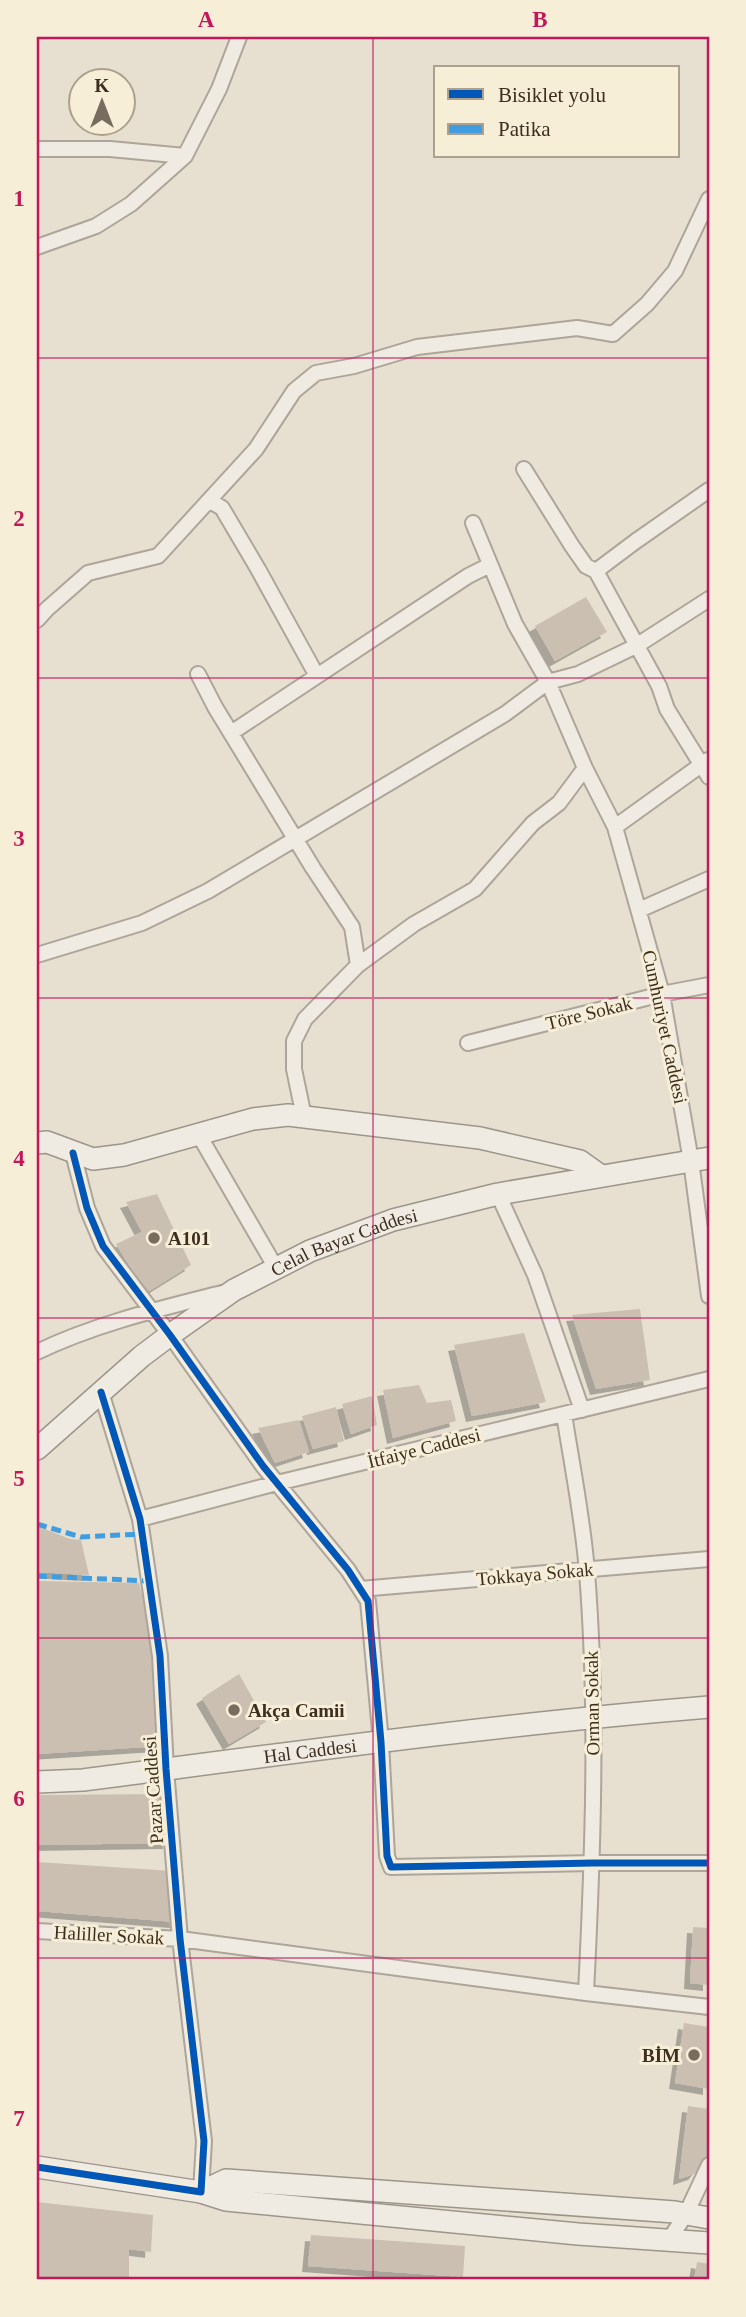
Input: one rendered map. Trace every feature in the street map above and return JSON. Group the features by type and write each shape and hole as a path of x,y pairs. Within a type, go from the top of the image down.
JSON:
{"street":[{"path":"37,247 96,226 131,204 185,156 219,89 239,37"},
{"path":"37,149 110,149 185,156"},
{"path":"37,620 88,573 158,556 256,449 294,391 316,373 354,366 417,347 577,328 613,334 647,304 675,271 709,199"},
{"path":"524,468 572,546 586,566 596,572 659,685 667,709 706,761 709,777"},
{"path":"596,572 709,490"},
{"path":"209,501 222,508 317,676"},
{"name":"Cumhuriyet Caddesi","path":"473,523 515,624 548,682 585,768 615,827 662,994 700,1159 709,1296"},
{"path":"231,733 468,576 490,565"},
{"path":"37,955 142,923 208,891 505,714 548,682 578,674 636,646 709,599"},
{"path":"198,674 295,839 352,927 358,965"},
{"path":"615,827 706,761"},
{"path":"304,1116 294,1069 294,1041 305,1019 358,965 414,924 475,889 533,823 559,803 585,768"},
{"path":"639,910 709,878"},
{"name":"Töre Sokak","path":"468,1043 662,994 709,985"},
{"path":"37,1143 47,1142 93,1159 124,1156 253,1119 288,1115 491,1140 579,1161 601,1176"},
{"path":"199,1135 276,1268"},
{"path":"73,1153 87,1208 103,1246 277,1483 348,1570 368,1601 381,1742 387,1856 391,1867 709,1863"},
{"name":"Celal Bayar Caddesi","path":"37,1449 142,1356 170,1335 234,1290 310,1251 393,1220 498,1194 700,1159"},
{"path":"498,1194 534,1275 582,1410"},
{"path":"37,1352 64,1339 152,1311 234,1290"},
{"name":"İtfaiye Caddesi","path":"140,1519 277,1483 709,1379"},
{"name":"Pazar Caddesi","path":"101,1392 140,1519 160,1656 180,1939 204,2141 201,2192"},
{"name":"Orman Sokak","path":"564,1414 587,1570 594,1717 593,1863 586,1993"},
{"name":"Tokkaya Sokak","path":"360,1589 709,1559"},
{"name":"Hal Caddesi","path":"37,1782 83,1780 594,1717 709,1707"},
{"name":"Haliller Sokak","path":"37,1931 180,1939 709,2007"},
{"path":"669,2240 709,2165"},
{"path":"37,2167 201,2192 226,2200 578,2234 709,2243"},
{"path":"201,2192 226,2180 685,2214 709,2218"}],"building":[{"path":"586,597 607,632 555,661 535,626"},
{"name":"A101","path":"157,1194 191,1265 146,1293 116,1244 142,1232 126,1202"},
{"path":"640,1309 650,1380 596,1389 572,1315"},
{"path":"524,1333 546,1402 472,1416 454,1345"},
{"path":"419,1385 427,1403 451,1400 456,1421 393,1438 383,1390"},
{"path":"372,1396 377,1425 351,1434 342,1404"},
{"path":"336,1407 344,1441 313,1449 302,1416"},
{"path":"299,1420 309,1452 275,1463 258,1428"},
{"path":"37,1526 70,1539 81,1540 89,1575 37,1572"},
{"path":"37,1581 139,1583 149,1625 161,1746 37,1754"},
{"name":"Akça Camii","path":"239,1674 266,1722 229,1744 202,1698"},
{"path":"165,1794 169,1843 37,1845 37,1795"},
{"path":"37,1862 172,1871 176,1922 37,1911"},
{"path":"693,1927 709,1928 709,1985 690,1983"},
{"name":"BİM","path":"684,2023 709,2027 709,2089 675,2083"},
{"path":"688,2106 709,2109 709,2157 694,2174 679,2179"},
{"path":"37,2202 153,2215 151,2252 129,2249 129,2280 37,2280"},
{"path":"311,2235 465,2246 463,2277 308,2266"},
{"path":"697,2262 709,2264 709,2280 694,2280"}],"marked path":[{"path":"37,1524 81,1537 143,1534"},
{"path":"37,1576 150,1581"}],"cycle path":[{"path":"73,1153 87,1208 103,1246 263,1466 348,1570 368,1601 381,1742 387,1856 391,1867 709,1863"},
{"path":"37,2167 201,2192 204,2141 180,1939 160,1656 140,1519 101,1392"}],"place":[{"name":"A101","path":"154,1238"},
{"name":"Akça Camii","path":"234,1710"},
{"name":"BİM","path":"694,2055"}]}
